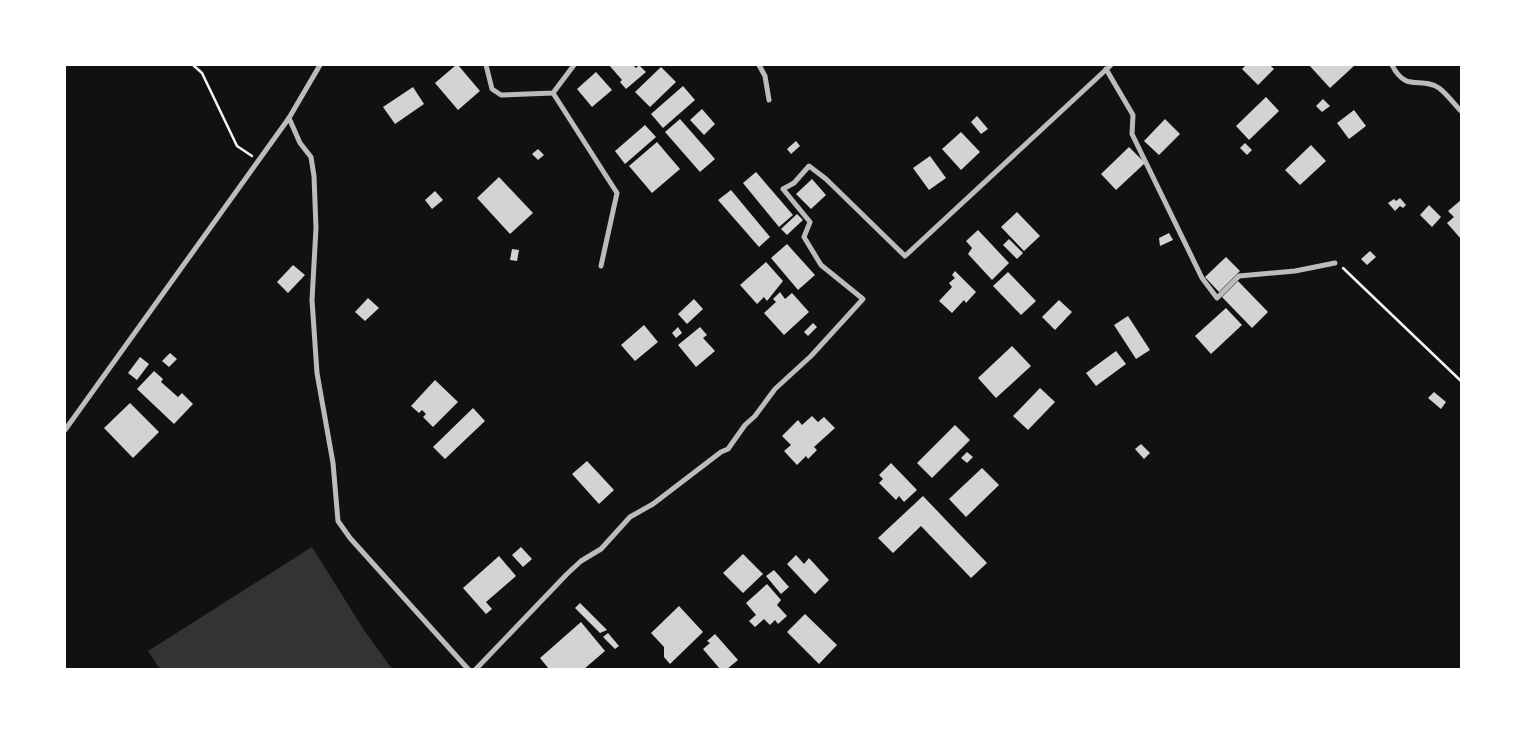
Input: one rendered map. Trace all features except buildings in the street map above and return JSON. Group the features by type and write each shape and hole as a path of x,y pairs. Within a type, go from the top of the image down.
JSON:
{"street":[{"path":"65,430 289,118 320,65"},
{"path":"486,65 492,89 501,95 553,93"},
{"path":"553,93 574,65"},
{"path":"759,65 765,76 769,100"},
{"path":"1392,65 1398,77 1409,82 1438,87 1461,111"},
{"path":"476,669 567,574 580,562 601,549 630,516 654,504 721,452 728,449 775,389 811,356 863,298 821,265 804,237 810,222 783,189 794,183 809,166 826,179 905,256 1109,67 1133,115 1132,134 1202,278 1217,298 1239,276 1295,271 1335,263"},
{"path":"553,93 617,194 601,266"},
{"path":"289,118 300,143 311,157 314,176 316,228 312,300 318,373 333,463 338,521 350,538 468,669"}],"path":[{"path":"193,65 202,73 237,146 253,157"},
{"path":"1335,263 1342,266 1461,381"}],"shaded area":[{"path":"312,547 364,630 392,669 160,669 148,651"}]}
